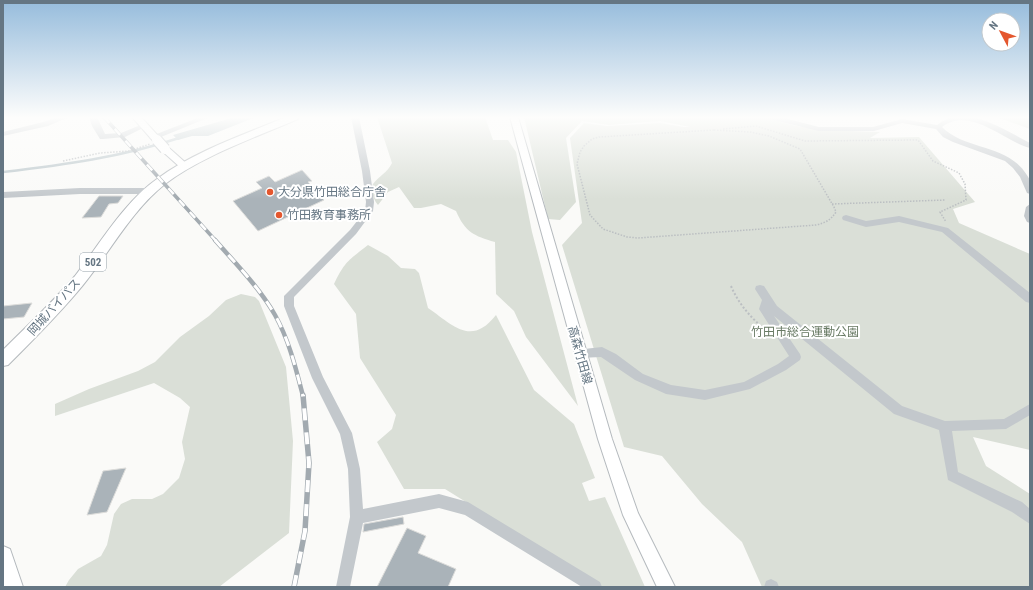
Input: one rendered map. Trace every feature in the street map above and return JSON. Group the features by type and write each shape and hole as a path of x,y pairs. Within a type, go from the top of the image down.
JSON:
{"highway":[{"name":"岡城バイパス","path":"3,360 41,322 78,281 135,206 149,191 184,166 230,145"},
{"path":"3,556 14,587"}],"main road":[{"path":"161,145 184,166"},
{"name":"高森竹田線","path":"522,145 605,439 621,487 642,540 666,587"}],"street":[{"path":"343,587 357,517 354,469 346,434 318,378 288,306 289,296 353,232 369,211 370,202 361,145"},
{"path":"968,145 1008,159 1016,166 1024,177 1030,191"},
{"path":"3,195 80,191 149,191"},
{"path":"1030,207 1028,216 1030,220"},
{"path":"846,218 866,224 899,219 945,230 1030,299"},
{"path":"760,289 773,309 898,410 945,426 1006,424 1030,409"},
{"path":"580,353 602,352 612,357 639,377 670,390 705,395 746,386 782,367 796,357 764,309 766,299"},
{"path":"945,426 952,476 1018,507 1030,517"},
{"path":"357,517 440,501 468,509 595,587"}],"path":[{"path":"63,161 100,153 129,151 144,145"},
{"path":"587,145 580,152 577,164 590,215 603,229 627,238 816,225 826,223 834,216 836,212 800,150 788,145"},
{"path":"921,145 934,161 960,173 965,184 966,200 940,212 951,229 945,230"},
{"path":"832,204 945,200"},
{"path":"731,286 742,308 772,335"}],"green space":[{"path":"386,145 511,145 516,152 532,232 578,406 526,337 514,311 496,294 495,242 481,238 471,232 463,224 456,211 441,204 414,208 399,187 388,192 378,205 372,192 372,186 392,163"},
{"name":"竹田市総合運動公園","path":"530,145 567,145 576,202 560,220 548,219"},
{"name":"竹田市総合運動公園","path":"571,145 925,145 975,202 953,209 959,223 1030,254 1030,450 973,437 986,466 1030,494 1030,587 762,587 742,542 702,504 662,456 624,447 562,245 582,223"},
{"path":"368,245 388,256 401,268 415,269 419,273 428,308 454,326 462,330 478,330 487,325 496,315 534,390 574,424 595,478 582,483 589,501 605,497 645,587 603,587 445,489 404,489 377,442 392,429 396,415 360,358 356,314 334,284 341,270 356,254"},
{"path":"241,294 255,297 259,301 286,367 293,441 289,533 219,587 65,587 78,569 101,556 107,545 114,514 121,504 132,499 152,499 163,494 179,478 185,459 182,442 190,407 180,398 154,383 55,416 55,404 89,389 138,371 155,362 180,337 209,316 226,300"}],"building":[{"path":"302,170 312,181 308,182 324,200 258,231 233,201 262,188 256,182 269,176 275,182"},
{"path":"99,196 123,196 118,203 109,204 101,217 82,218"},
{"path":"32,303 24,317 3,319 3,306"},
{"path":"126,468 107,512 87,515 103,471"},
{"path":"403,517 404,524 363,532 364,524"},
{"path":"407,528 426,536 418,553 456,569 448,587 377,587"}],"waterway":[{"path":"3,172 70,163 159,145"}],"railway":[{"path":"129,145 216,241"},
{"path":"215,240 255,285 275,315 288,344 303,396"},
{"path":"294,587 305,531 309,463 303,395"}],"place":[{"name":"大分県竹田総合庁舎","path":"270,192"},
{"name":"竹田教育事務所","path":"279,215"}]}
